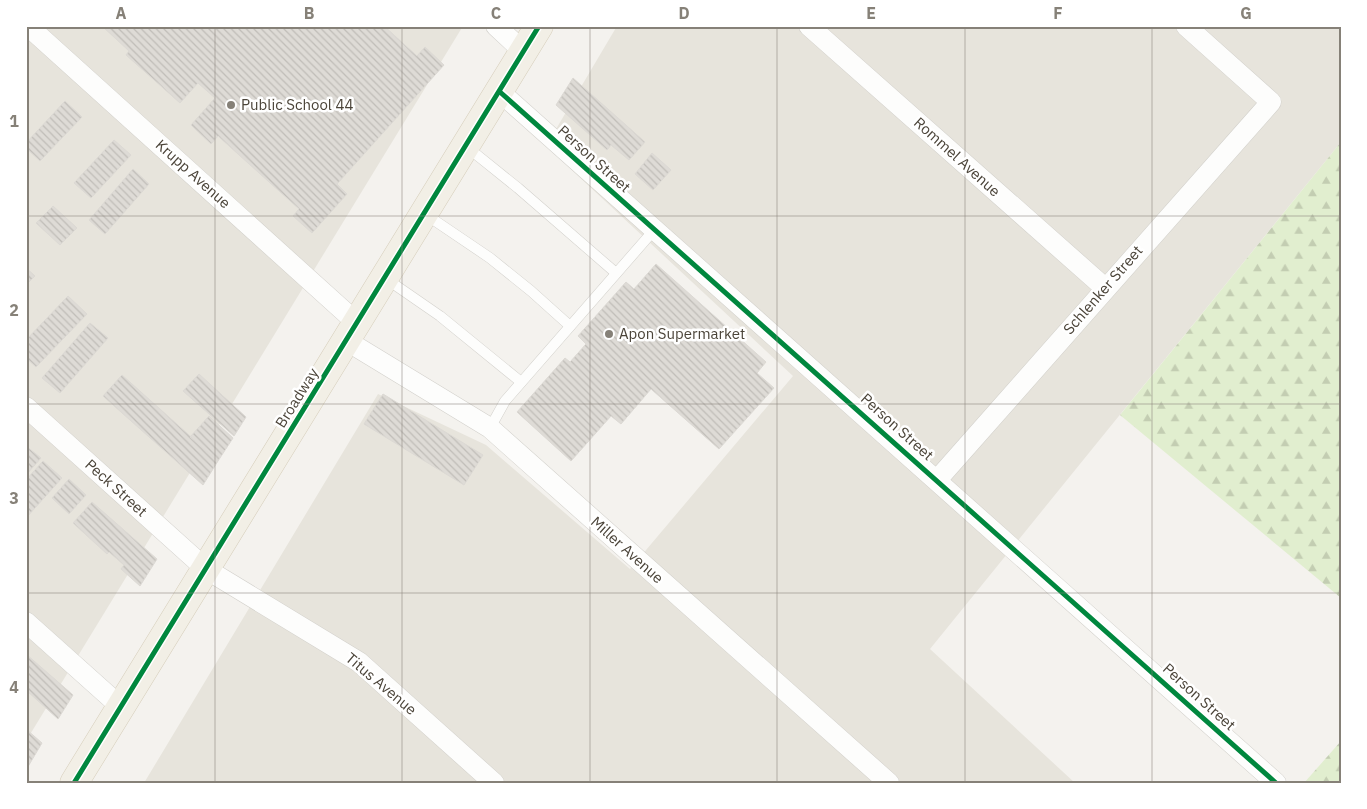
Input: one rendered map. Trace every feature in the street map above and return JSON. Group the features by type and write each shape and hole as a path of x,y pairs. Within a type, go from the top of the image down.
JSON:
{"main road":[{"name":"Broadway","path":"74,783 539,26"}],"street":[{"name":"Krupp Avenue","path":"28,26 352,332"},
{"path":"496,26 524,52"},
{"name":"Rommel Avenue","path":"809,26 1105,288"},
{"name":"Schlenker Street","path":"936,480 1271,102 1186,26"},
{"name":"Person Street","path":"500,92 1276,783"},
{"name":"Miller Avenue","path":"352,332 490,428 888,783"},
{"name":"Peck Street","path":"26,407 206,569"},
{"name":"Titus Avenue","path":"206,569 359,662 494,783"},
{"path":"26,622 121,707"}],"lane":[{"path":"466,146 518,188 616,273"},
{"path":"425,214 490,258 570,326"},
{"path":"490,428 505,401 655,229"},
{"path":"385,278 440,316 521,382"}],"shaded area":[{"path":"26,26 463,26 26,741"},
{"path":"617,26 1341,26 1341,142 930,649 1075,783 144,783 378,394 486,445 630,569 793,376 546,146"}],"green space":[{"path":"1341,142 1341,598 1120,415"},
{"path":"1341,741 1341,783 1304,783"}],"building":[{"path":"102,26 384,26 417,56 425,47 444,65 337,184 347,194 312,233 293,216 299,209 218,136 211,144 191,125 215,98 198,83 180,103 126,55 129,51"},
{"path":"573,78 645,142 629,160 611,145 607,150 556,105"},
{"path":"65,101 82,117 40,161 26,148 26,143"},
{"path":"114,140 131,155 91,198 74,183"},
{"path":"652,153 671,170 653,190 635,174"},
{"path":"133,169 149,184 105,234 89,220"},
{"path":"53,206 77,228 60,245 36,223"},
{"path":"656,264 766,362 757,373 774,388 719,449 651,389 621,424 611,416 571,461 517,412 565,358 570,362 586,344 578,336 626,282 634,289"},
{"path":"26,268 35,276 26,285"},
{"path":"68,296 87,314 36,367 26,358 26,340"},
{"path":"90,323 108,338 60,393 42,378"},
{"path":"199,374 246,417 234,436 183,391"},
{"path":"122,375 218,461 203,485 103,396"},
{"path":"383,394 483,455 464,485 364,424"},
{"path":"209,416 233,438 218,461 190,437"},
{"path":"26,446 41,458 26,475"},
{"path":"43,461 62,478 26,518 26,480"},
{"path":"69,479 86,495 69,514 52,498"},
{"path":"92,502 157,559 140,586 121,569 124,565 109,552 107,554 73,523"},
{"path":"26,654 73,695 58,719 26,690"},
{"path":"26,729 42,743 26,770"}],"cycle path":[{"path":"74,783 539,26"},
{"path":"500,92 1276,783"}],"place":[{"name":"Public School 44","path":"231,105"},
{"name":"Apon Supermarket","path":"609,334"}]}
